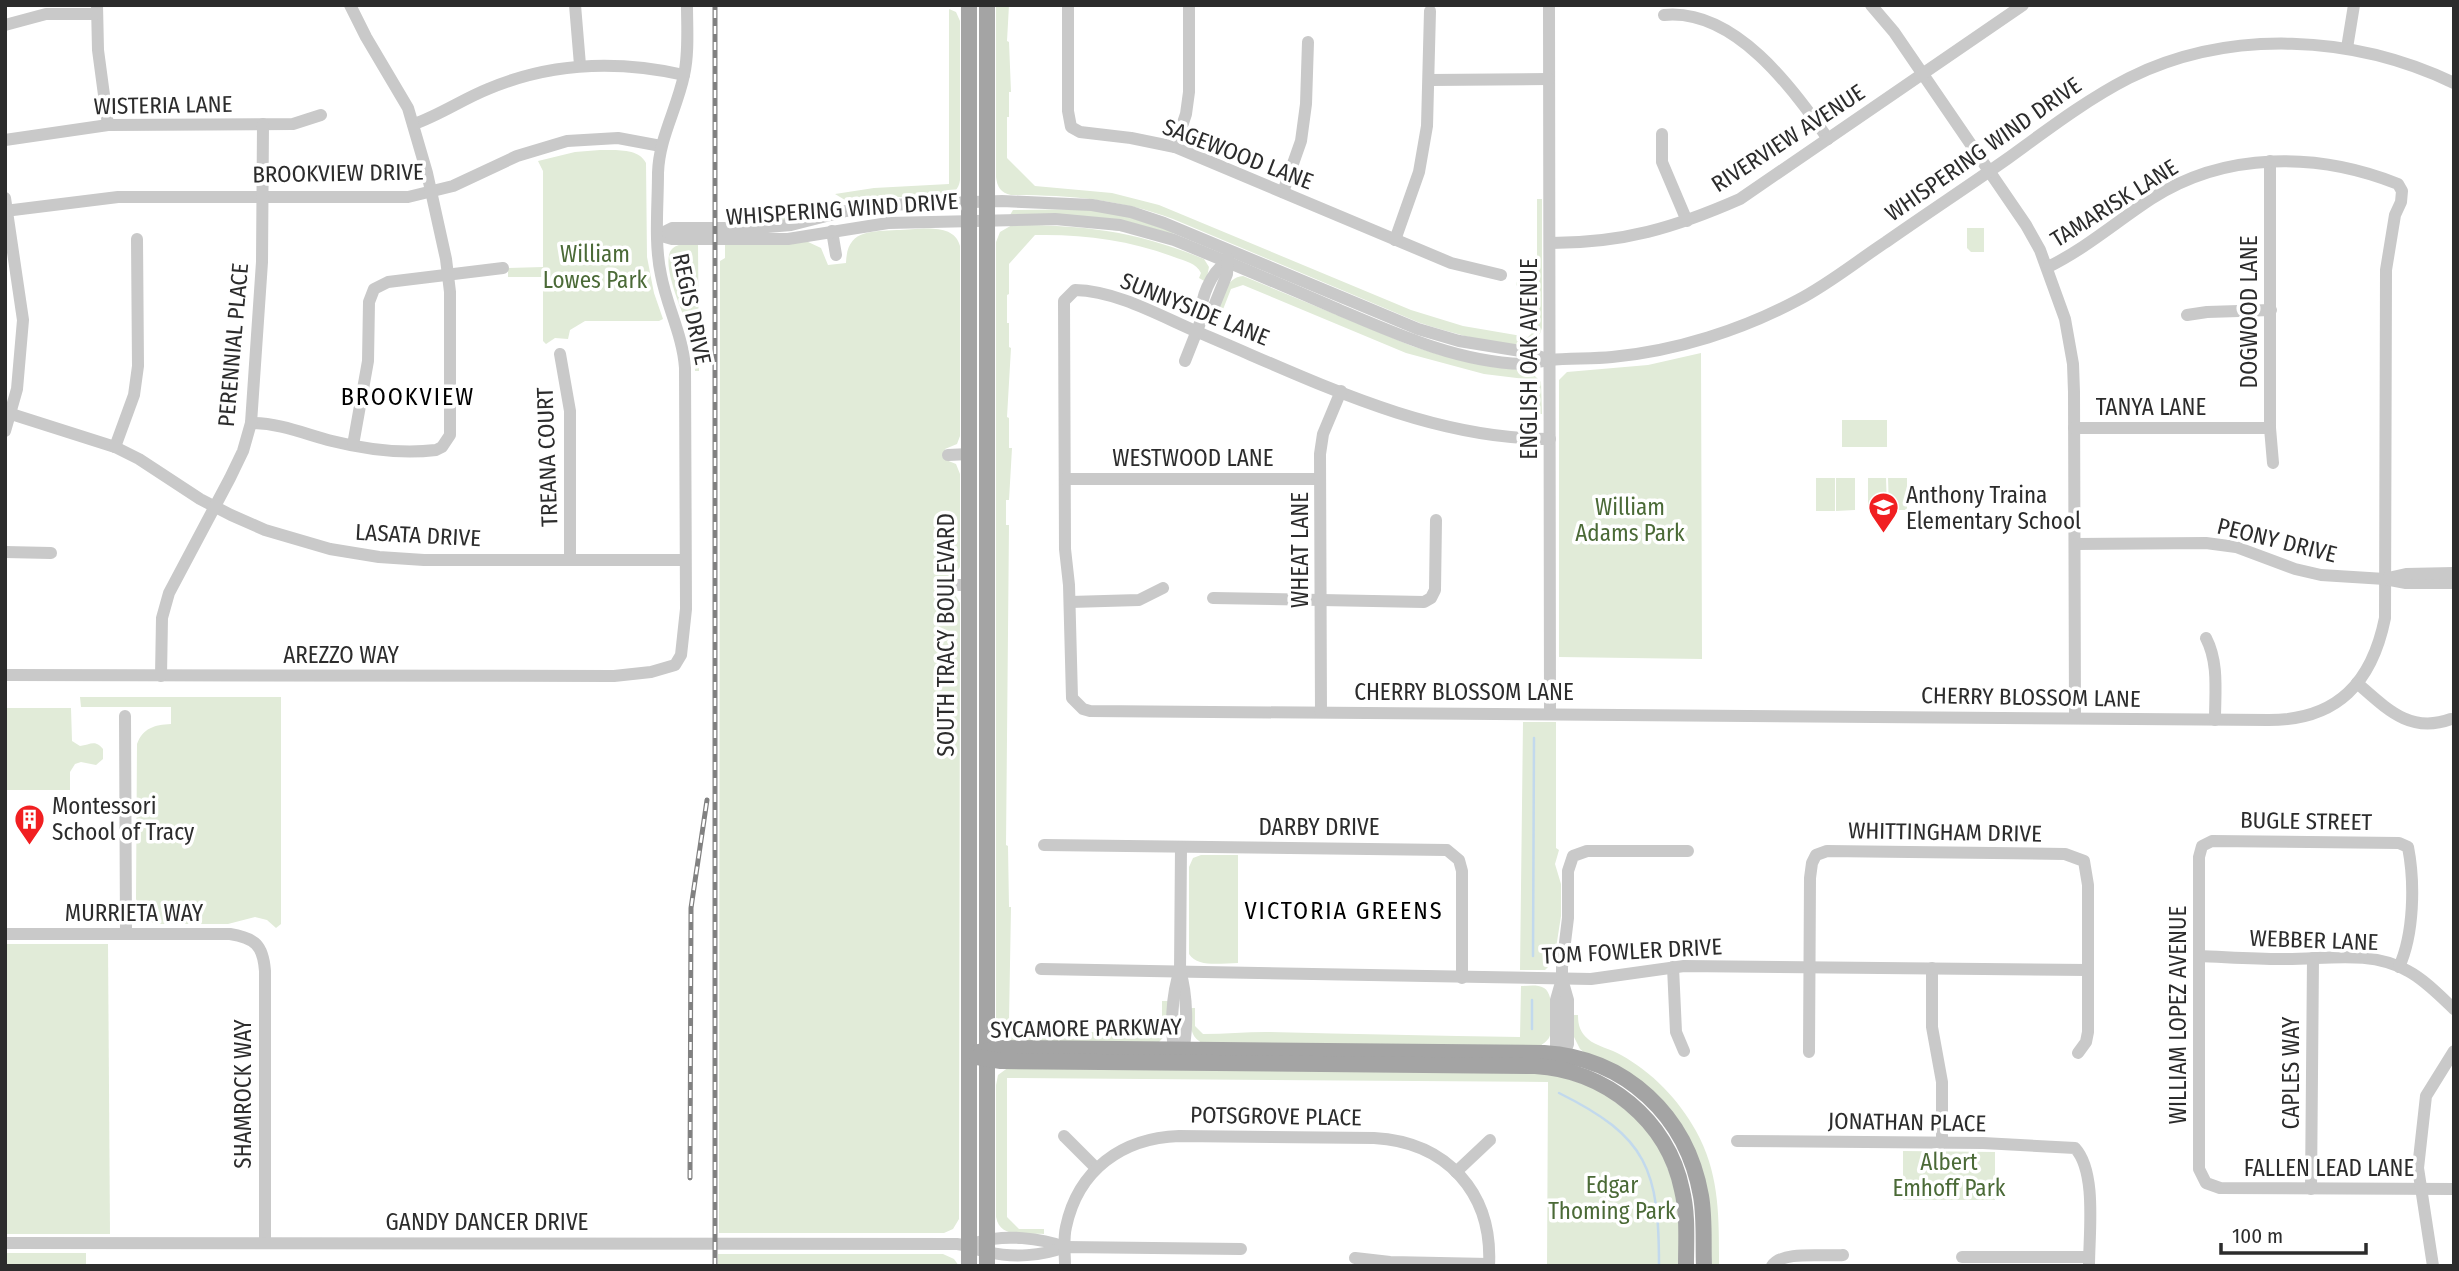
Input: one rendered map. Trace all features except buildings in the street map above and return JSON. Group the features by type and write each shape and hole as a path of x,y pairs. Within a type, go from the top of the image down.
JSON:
{"main road":[{"name":"SOUTH TRACY BOULEVARD","path":"969,5 969,1266"},
{"name":"SOUTH TRACY BOULEVARD","path":"987,5 987,1252"},
{"name":"SYCAMORE PARKWAY","path":"969,1055 1179,1054 1535,1066 1559,1059 1595,1062 1641,1090 1670,1121 1688,1152 1698,1181 1703,1208 1704,1266"},
{"name":"SYCAMORE PARKWAY","path":"1559,1059 1618,1095 1640,1112 1662,1140 1677,1170 1682,1188 1686,1211 1686,1266"}],"street":[{"path":"251,422 290,428 353,445 417,451 436,450 447,441 450,428 449,275 432,193 414,124 401,95 350,5"},
{"path":"575,5 580,65"},
{"name":"REGIS DRIVE","path":"675,665 681,654 686,609 685,359 660,274 658,170 661,146 684,75 687,5"},
{"name":"SAGEWOOD LANE","path":"1068,5 1068,111 1071,127 1080,132 1175,147 1451,263 1502,275"},
{"path":"1175,147 1186,114 1189,92 1189,5"},
{"name":"ENGLISH OAK AVENUE","path":"1549,5 1550,714"},
{"path":"1871,5 1923,74 2026,225 2048,267 2065,319 2073,364 2076,719"},
{"path":"2347,48 2354,5"},
{"name":"RIVERVIEW AVENUE","path":"1551,243 1614,240 1647,234 1740,199 2019,6"},
{"path":"5,25 46,14 97,10 98,50 108,125"},
{"path":"1395,240 1419,172 1427,126 1430,11"},
{"path":"1664,15 1680,13 1694,16 1730,33 1775,70 1799,97 1828,139"},
{"path":"1283,192 1301,141 1306,104 1308,43"},
{"name":"WHISPERING WIND DRIVE","path":"658,234 672,228 756,228 790,225 846,211 886,205 1055,202 1111,208 1153,219 1394,333 1431,346 1470,356 1526,364 1549,360 1613,357 1646,353 1701,339 1735,328 1796,301 1990,171 2088,101 2132,77 2166,63 2244,46 2283,43 2347,48 2418,67 2454,83"},
{"path":"414,124 506,82 543,71 580,65 626,65 684,75"},
{"path":"1430,80 1549,79"},
{"name":"WISTERIA LANE","path":"5,140 108,125 293,124 321,115"},
{"name":"PERENNIAL PLACE","path":"162,676 161,627 166,601 173,583 238,463 251,422 261,284 263,124"},
{"path":"1662,134 1662,162 1687,221"},
{"name":"BROOKVIEW DRIVE","path":"6,211 118,197 394,198 432,193 463,183 526,153 567,141 618,138 661,146"},
{"name":"TAMARISK LANE","path":"2048,267 2069,257 2170,188 2216,170 2270,161 2317,163 2361,171 2398,184 2402,191"},
{"name":"DOGWOOD LANE","path":"2270,161 2270,428 2273,463"},
{"name":"CHERRY BLOSSOM LANE","path":"1070,602 1070,690 1076,704 1090,710 2215,720 2300,718 2329,706 2357,683 2379,647 2385,618 2386,270 2402,191"},
{"path":"5,198 12,280 23,320 17,388 5,431"},
{"name":"WHISPERING WIND DRIVE","path":"658,234 672,239 764,240 888,223 1073,219 1120,225 1229,256"},
{"path":"832,231 836,255"},
{"path":"115,447 134,395 138,366 137,239"},
{"path":"1185,361 1202,318 1200,306 1216,270 1229,256"},
{"path":"353,445 369,361 370,295 383,282 503,268"},
{"name":"SUNNYSIDE LANE","path":"1070,602 1065,548 1064,301 1075,290 1085,290 1166,317 1340,391 1423,421 1511,438 1550,439"},
{"path":"2187,315 2270,310"},
{"name":"TREANA COURT","path":"560,354 570,411 570,560"},
{"name":"WHEAT LANE","path":"1321,712 1320,454 1323,434 1340,391"},
{"name":"LASATA DRIVE","path":"8,413 115,447 215,507 248,523 286,537 353,554 424,560 685,560"},
{"name":"TANYA LANE","path":"2074,428 2270,428"},
{"path":"948,455 969,454"},
{"name":"WESTWOOD LANE","path":"1065,479 1320,479"},
{"path":"1213,598 1424,601 1431,598 1435,590 1436,520"},
{"name":"PEONY DRIVE","path":"2075,544 2206,543 2236,547 2295,569 2321,575 2406,583 2454,583"},
{"path":"5,552 51,552"},
{"name":"PEONY DRIVE","path":"2385,579 2406,574 2454,573"},
{"path":"948,585 969,585"},
{"path":"1070,602 1139,600 1163,589"},
{"path":"2206,638 2215,666 2215,720"},
{"name":"AREZZO WAY","path":"5,675 614,676 651,672 675,665"},
{"path":"2357,683 2384,706 2409,721 2430,725 2451,719"},
{"path":"125,716 126,933"},
{"name":"BUGLE STREET","path":"2202,846 2212,841 2399,843 2408,847 2411,930 2399,967"},
{"name":"DARBY DRIVE","path":"1044,845 1441,849 1455,856 1462,871 1462,978"},
{"name":"WILLIAM LOPEZ AVENUE","path":"2202,846 2199,857 2199,1169 2206,1183"},
{"path":"1179,1054 1185,987 1180,971 1181,847"},
{"path":"1559,1059 1568,1000 1562,978 1563,945 1568,918 1568,871 1573,856 1587,851 1688,851"},
{"name":"WHITTINGHAM DRIVE","path":"1810,967 1812,863 1816,855 1827,851 2065,854 2084,861 2087,872 2088,970"},
{"name":"MURRIETA WAY","path":"5,934 230,934 245,936 259,946"},
{"name":"SHAMROCK WAY","path":"259,946 263,952 265,971 265,1243"},
{"name":"WEBBER LANE","path":"2199,956 2281,960 2374,958 2409,971 2454,1009"},
{"name":"CAPLES WAY","path":"2311,1189 2313,958"},
{"path":"1674,967 1676,1032 1684,1051"},
{"name":"TOM FOWLER DRIVE","path":"1041,969 1462,978 1605,978 1674,967 2088,970"},
{"path":"1809,1052 1810,967"},
{"path":"1932,968 1931,1019 1942,1082 1942,1143"},
{"path":"2078,1053 2086,1042 2088,1032 2088,970"},
{"path":"2433,1266 2418,1168 2426,1096 2454,1051"},
{"path":"1064,1136 1096,1168 1081,1187 1071,1209 1065,1230 1065,1266"},
{"name":"POTSGROVE PLACE","path":"1096,1168 1125,1147 1164,1136 1361,1138 1412,1144 1433,1153 1470,1188 1481,1208 1487,1230 1489,1265"},
{"path":"1456,1172 1490,1140"},
{"name":"JONATHAN PLACE","path":"1737,1141 1983,1143 2017,1146 2064,1145 2075,1148 2089,1174 2089,1261"},
{"name":"FALLEN LEAD LANE","path":"2206,1183 2220,1188 2454,1189"},
{"name":"GANDY DANCER DRIVE","path":"5,1243 969,1245 987,1252"},
{"path":"987,1252 1044,1254 1065,1247 1241,1249"},
{"path":"1775,1262 1792,1256 1843,1255"},
{"path":"1962,1257 2089,1261"},
{"path":"1355,1258 1390,1262 1489,1265"}],"green space":[{"path":"996,5 1009,5 1007,41 1011,92 1007,117 1007,158 1035,186 1112,193 1159,205 1411,310 1463,326 1528,337 1537,328 1537,293 1523,291 1516,285 1519,274 1537,274 1537,199 1542,199 1542,328 1538,339 1529,343 1499,343 1420,323 1153,212 1093,199 1005,193 999,187 996,177"},
{"path":"949,9 956,12 960,21 958,186 953,193 944,197 845,200 835,194 874,188 949,184"},
{"name":"William Lowes Park","path":"575,152 632,152 646,163 647,257 654,293 663,319 585,321 570,330 568,339 555,338 546,344 543,341 543,277 508,277 508,268 543,267 543,171 538,161"},
{"path":"813,202 805,215 793,221 726,223 726,206 794,205"},
{"path":"1095,209 1163,225 1181,240 1010,215 1013,210"},
{"path":"1012,225 1087,228 1133,236 1204,259 1209,267 1206,282 1199,278 1199,270 1186,261 1140,246 1089,237 1035,235 1009,264 1007,295 1007,323 1011,348 1007,417 1009,448 1012,448 1009,500 1006,500 1006,525 1009,525 1006,845 1011,907 1009,1021 1017,1031 1157,1033 1162,1027 1162,1001 1169,1001 1168,1032 1159,1042 1008,1041 1000,1036 996,1026 996,242 1000,232"},
{"path":"924,228 950,233 960,246 960,436 957,444 945,449 946,460 956,464 960,474 960,567 954,576 946,580 946,590 954,593 960,603 959,1219 953,1229 944,1233 719,1233 720,261 725,258 725,244 806,241 821,248 828,265 846,263 851,244 862,234"},
{"path":"1967,228 1984,228 1984,252 1971,252 1967,248"},
{"path":"698,244 699,371 695,371 690,333 671,278 669,256 677,245"},
{"path":"1243,276 1412,346 1495,367 1530,371 1541,382 1542,414 1535,414 1534,389 1525,379 1484,374 1406,353 1243,285 1231,289 1222,312 1217,311 1229,284 1237,277"},
{"name":"William Adams Park","path":"1701,353 1702,659 1559,657 1559,380 1567,372 1648,365"},
{"path":"1842,420 1887,420 1887,447 1842,447"},
{"path":"1816,478 1835,478 1835,511 1816,511"},
{"path":"1836,478 1855,478 1855,510 1836,511"},
{"path":"1868,478 1886,478 1887,510 1868,510"},
{"path":"1888,478 1907,478 1907,510 1889,510"},
{"path":"80,697 281,697 281,924 276,928 267,920 255,917 228,924 155,924 142,916 136,899 137,744 142,734 150,728 171,724 171,707 81,707"},
{"path":"5,708 71,708 72,741 80,746 97,744 103,749 103,759 96,765 81,762 75,764 70,772 70,790 5,790"},
{"path":"1523,722 1556,722 1556,848 1559,850 1555,864 1561,884 1561,916 1554,961 1545,970 1520,970"},
{"path":"1201,855 1238,855 1238,963 1204,963 1189,954 1189,867 1193,858"},
{"path":"5,944 108,944 110,1234 5,1234"},
{"path":"1521,986 1544,988 1550,997 1551,1033 1540,1046 1205,1044 1193,1034 1191,1024 1190,1008 1195,1008 1195,1026 1203,1034 1267,1032 1520,1037"},
{"path":"1574,1015 1578,1015 1581,1031 1591,1041 1621,1055 1654,1078 1673,1098 1696,1131 1710,1163 1714,1180 1719,1266 1709,1266 1687,1138 1580,1049 1574,1037"},
{"name":"Edgar Thoming Park","path":"1009,1067 1530,1072 1559,1076 1598,1089 1640,1121 1660,1148 1678,1196 1681,1266 1547,1266 1548,1082 1007,1078 1007,1217 1019,1229 1044,1229 1044,1234 1008,1232 998,1224 996,1217 996,1085 998,1075"},
{"name":"Albert Emhoff Park","path":"1903,1151 1995,1152 1995,1200 1903,1200"},
{"path":"5,1253 86,1253 86,1266 5,1266"},
{"path":"718,1254 943,1254 954,1259 959,1266 718,1266"}],"waterway":[{"path":"1533,956 1534,738"},
{"path":"1532,1000 1532,1029"},
{"path":"1559,1093 1612,1125 1630,1142 1642,1160 1651,1181 1656,1205 1659,1266"}],"railway":[{"path":"715,5 715,1266"},
{"path":"690,1178 691,908 707,800"}],"place":[{"name":"Anthony Traina Elementary School","path":"1883,535"},
{"name":"Montessori School of Tracy","path":"29,846"}],"district":[{"name":"BROOKVIEW","path":"408,397"},
{"name":"VICTORIA GREENS","path":"1344,911"}]}
